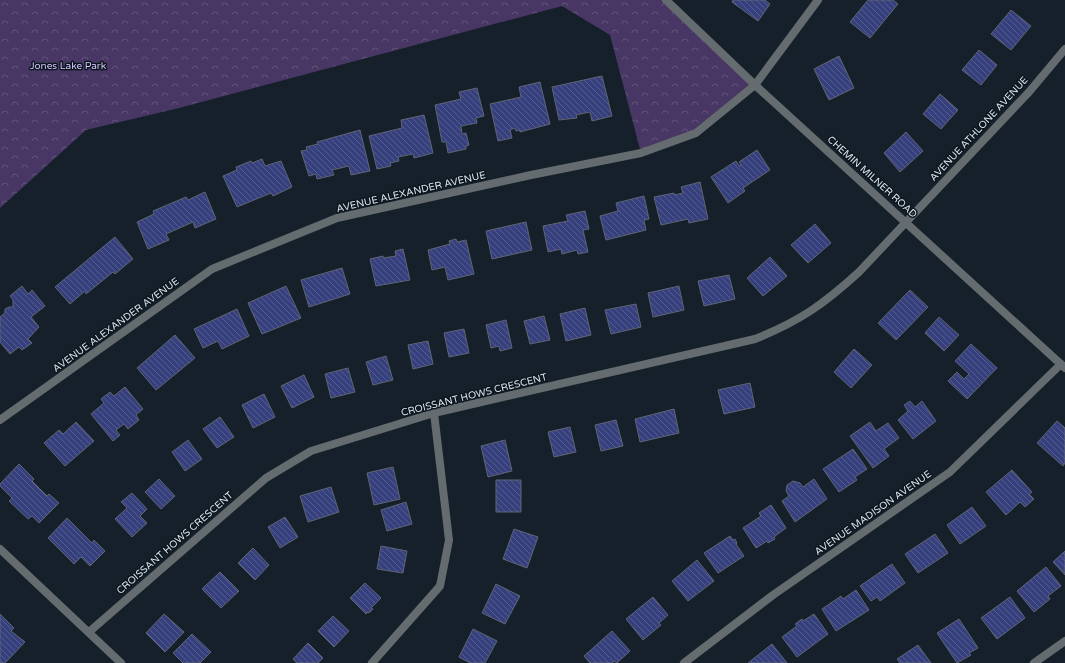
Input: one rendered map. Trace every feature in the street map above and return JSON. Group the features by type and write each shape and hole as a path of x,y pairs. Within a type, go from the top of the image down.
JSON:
{"street":[{"name":"CHEMIN MILNER ROAD","path":"666,0 755,85 1063,366"},
{"name":"AVENUE ALEXANDER AVENUE","path":"0,420 212,269 337,218 531,175 641,153 696,133 755,85 818,0"},
{"name":"AVENUE ATHLONE AVENUE","path":"906,222 1028,92 1065,49"},
{"name":"CROISSANT HOWS CRESCENT","path":"89,632 266,478 311,451 434,413 755,339 780,329 805,316 829,299 860,272 906,222"},
{"name":"AVENUE MADISON AVENUE","path":"684,663 773,595 950,472 1063,366"},
{"path":"372,663 440,586 449,540 434,413"},
{"path":"0,549 121,663"},
{"path":"1034,663 1065,641"}],"green space":[{"name":"Jones Lake Park","path":"0,0 666,0 755,85 696,133 641,153 610,35 562,6 179,108 86,130 0,208"}],"building":[{"path":"733,0 765,0 770,4 758,21 732,2"},
{"path":"868,0 893,0 898,4 870,38 850,22"},
{"path":"1011,10 1031,26 1011,50 991,34"},
{"path":"979,50 997,65 981,85 962,70"},
{"path":"839,56 854,88 829,100 814,69"},
{"path":"602,76 612,116 592,121 590,112 576,115 577,118 559,120 552,87"},
{"path":"540,82 550,124 520,132 520,130 516,131 515,128 510,130 512,138 498,141 490,104 521,97 519,87"},
{"path":"477,88 484,116 476,118 477,123 461,126 462,134 466,133 469,145 466,146 466,149 448,153 446,142 442,142 435,105 461,99 459,92"},
{"path":"940,94 958,110 941,129 923,114"},
{"path":"424,115 433,153 414,158 413,154 398,157 399,161 390,163 391,166 377,169 369,136 402,128 401,120"},
{"path":"360,130 370,171 351,175 349,166 332,170 334,175 317,179 316,174 309,176 301,151 307,150 306,147 318,144 317,142"},
{"path":"906,132 923,151 900,172 884,153"},
{"path":"757,150 770,170 743,188 745,191 728,203 711,177 736,161 739,166 741,165 739,162"},
{"path":"262,159 265,166 281,161 292,187 273,196 271,193 237,207 223,176 237,170 236,167 251,161 252,163"},
{"path":"700,182 708,219 689,223 688,219 661,225 654,197 674,193 674,195 683,193 681,187"},
{"path":"205,192 216,219 195,228 193,222 166,234 169,240 148,249 137,222 154,214 153,211 186,197 188,200"},
{"path":"644,196 649,219 644,220 646,230 606,240 600,216 618,211 616,203"},
{"path":"585,211 589,229 583,230 588,252 578,254 577,250 562,254 561,249 548,252 543,226 568,221 566,215"},
{"path":"526,222 532,250 492,259 486,231"},
{"path":"815,224 831,243 808,263 791,245"},
{"path":"115,237 133,259 115,274 113,272 86,294 85,291 70,304 55,287"},
{"path":"456,239 457,242 466,240 474,274 448,280 445,267 432,270 428,250 450,244 449,241"},
{"path":"403,249 410,280 376,286 370,259 383,256 383,258 396,256 395,251"},
{"path":"770,257 787,276 763,296 747,278"},
{"path":"342,268 350,294 309,307 301,280"},
{"path":"729,275 735,299 704,306 698,281"},
{"path":"22,286 28,294 32,290 45,306 31,317 39,327 28,339 32,343 22,350 19,347 10,354 0,342 0,317 5,313 5,309 13,307 13,300 10,296"},
{"path":"286,286 301,318 262,334 248,303"},
{"path":"679,286 684,310 653,317 648,293"},
{"path":"910,290 928,307 896,340 878,323"},
{"path":"636,304 641,327 611,334 605,310"},
{"path":"585,308 591,335 566,341 560,314"},
{"path":"237,309 249,336 222,349 218,341 203,348 194,329"},
{"path":"544,316 550,340 530,344 524,321"},
{"path":"939,317 959,335 944,351 925,333"},
{"path":"506,320 512,348 500,351 499,346 491,348 486,325"},
{"path":"464,329 469,353 449,357 444,333"},
{"path":"175,335 195,358 156,390 137,368"},
{"path":"428,341 433,364 413,369 408,345"},
{"path":"971,344 997,368 967,399 948,381 957,372 964,379 969,374 955,361"},
{"path":"854,349 872,365 851,388 834,372"},
{"path":"386,356 393,380 373,385 366,362"},
{"path":"348,368 355,392 331,398 325,374"},
{"path":"304,375 314,397 292,408 281,386"},
{"path":"750,383 755,407 724,414 718,390"},
{"path":"125,387 143,409 136,415 139,420 128,429 124,424 116,430 120,435 113,441 91,414 104,403 101,399 110,392 114,396"},
{"path":"264,394 275,417 253,428 242,405"},
{"path":"910,401 915,407 922,401 936,421 913,439 898,420 908,411 904,405"},
{"path":"674,409 679,433 640,442 635,419"},
{"path":"220,417 234,437 217,448 203,429"},
{"path":"616,420 623,446 601,451 595,425"},
{"path":"1057,421 1065,428 1065,463 1063,466 1037,443"},
{"path":"76,422 94,441 65,466 44,443 59,430 63,434"},
{"path":"870,422 876,431 888,423 899,438 884,449 889,456 873,468 850,436"},
{"path":"570,427 576,452 554,457 548,432"},
{"path":"188,440 202,459 185,471 172,452"},
{"path":"505,440 512,471 488,477 481,446"},
{"path":"853,449 867,469 855,477 857,480 839,492 823,469"},
{"path":"19,464 34,479 32,481 47,496 49,494 59,503 39,523 32,516 28,519 9,501 12,498 0,486 0,484"},
{"path":"393,467 400,499 374,505 367,473"},
{"path":"1012,470 1032,492 1029,494 1034,499 1025,507 1020,502 1006,515 986,492"},
{"path":"159,479 175,496 161,509 145,492"},
{"path":"814,479 827,499 795,522 782,501 789,496 786,491 787,485 793,481 800,483 803,487"},
{"path":"496,480 521,480 521,512 496,512"},
{"path":"331,487 339,512 308,522 300,496"},
{"path":"132,493 147,509 140,516 147,523 132,537 115,519 127,508 121,502"},
{"path":"406,502 412,524 387,531 381,510"},
{"path":"771,505 786,528 774,537 775,539 768,543 767,541 756,548 743,528 761,516 759,513"},
{"path":"972,507 986,526 960,544 947,525"},
{"path":"285,517 298,537 280,548 268,527"},
{"path":"67,518 92,543 94,540 105,551 90,566 81,557 74,564 48,538"},
{"path":"514,529 538,537 527,568 503,559"},
{"path":"935,534 948,553 918,573 905,554"},
{"path":"730,536 733,540 735,539 736,544 744,556 718,573 704,553"},
{"path":"381,546 407,551 403,573 377,569"},
{"path":"253,548 269,565 255,580 238,563"},
{"path":"1065,551 1065,575 1053,562"},
{"path":"697,560 714,581 688,601 672,581"},
{"path":"892,564 905,583 880,601 877,597 871,601 860,586"},
{"path":"1046,567 1061,586 1048,596 1050,599 1034,612 1017,591"},
{"path":"220,572 239,591 221,608 202,589"},
{"path":"365,583 381,598 371,608 373,609 366,614 350,598"},
{"path":"496,584 520,596 505,624 482,613"},
{"path":"856,590 869,610 836,631 822,609 841,596 843,599"},
{"path":"653,597 668,615 659,623 661,625 643,640 626,619"},
{"path":"1010,597 1025,618 997,639 981,618"},
{"path":"0,614 14,628 11,631 25,642 5,663 0,663"},
{"path":"164,614 184,632 165,652 146,633"},
{"path":"814,614 828,634 797,657 782,637 797,626 795,624"},
{"path":"333,616 349,631 334,647 318,631"},
{"path":"959,619 978,648 969,653 971,655 957,663 937,633"},
{"path":"473,629 497,641 485,663 470,663 459,657"},
{"path":"612,631 630,651 617,663 614,661 612,663 590,663 584,656"},
{"path":"192,634 211,652 200,663 183,663 173,653"},
{"path":"308,643 323,658 318,663 297,663 293,659"},
{"path":"772,644 787,663 748,663"},
{"path":"918,645 931,663 900,663 897,659"}]}
